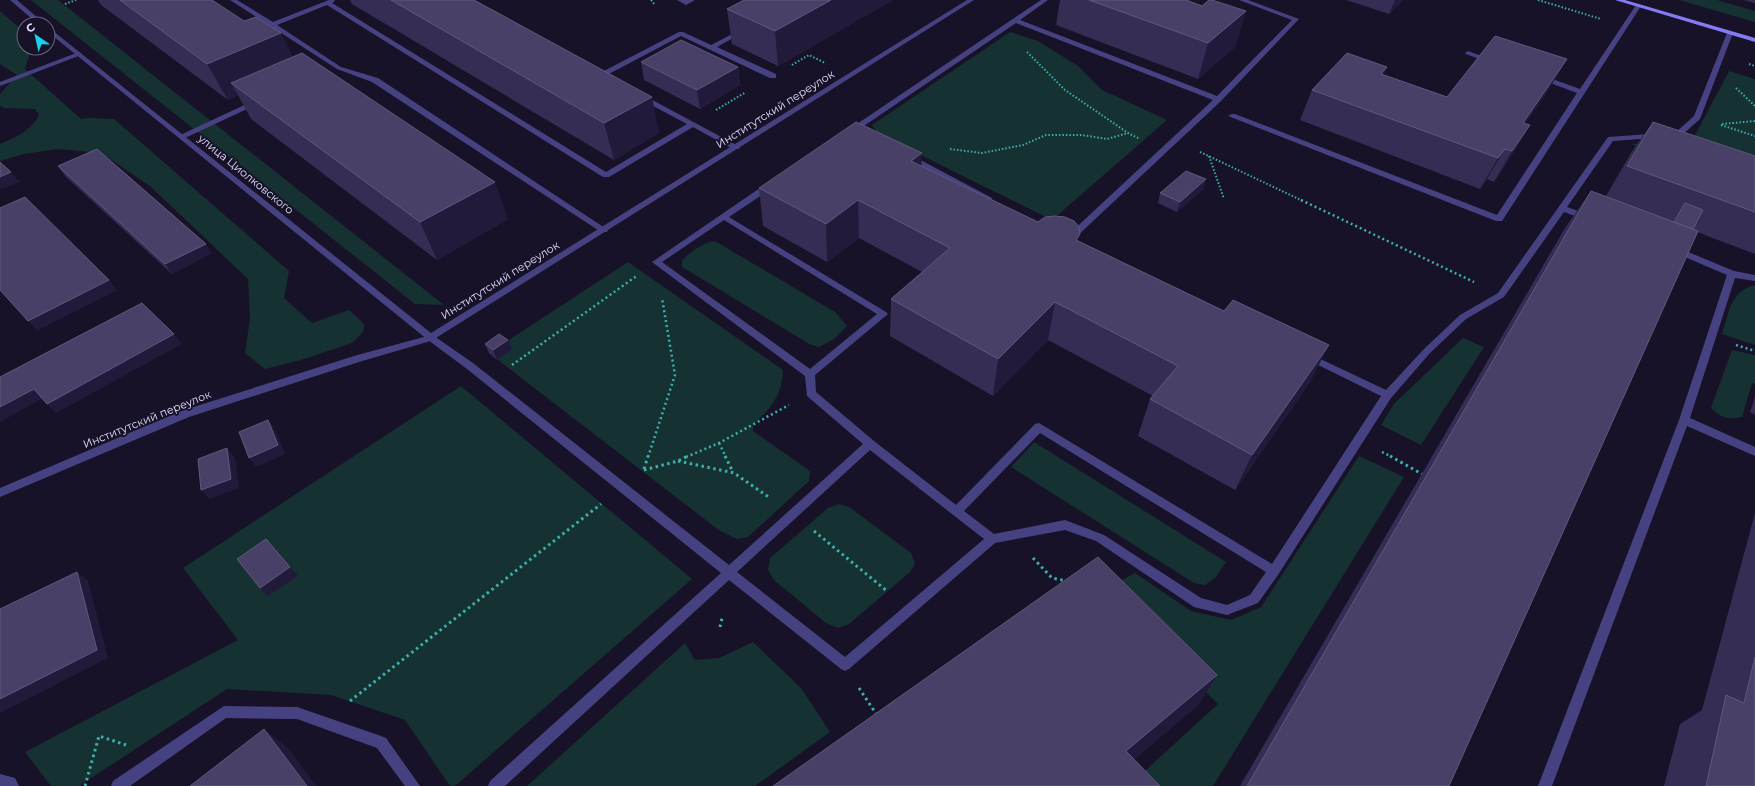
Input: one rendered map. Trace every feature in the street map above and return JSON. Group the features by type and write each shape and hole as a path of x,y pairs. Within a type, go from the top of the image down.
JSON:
{"main road":[{"path":"1618,0 1755,40"}],"street":[{"path":"13,0 32,16"},
{"path":"233,0 335,69 375,80 604,230"},
{"path":"680,0 686,3 692,0"},
{"name":"Институтский переулок","path":"0,492 185,414 357,359 430,338 971,0"},
{"path":"841,137 1045,0"},
{"path":"1068,240 1218,99 1296,18 1242,0"},
{"path":"272,25 330,1 606,175 692,124"},
{"path":"1232,116 1499,220 1638,6"},
{"path":"1015,20 1218,99"},
{"path":"712,47 746,29"},
{"path":"845,665 992,539 1065,525 1100,538 1198,603 1227,610 1254,599 1274,571 1387,395 1427,351 1463,317 1501,295 1611,139 1678,134 1697,117 1730,32"},
{"path":"609,78 598,72 681,33 773,76"},
{"name":"улица Циолковского","path":"56,36 430,338 489,381 845,665"},
{"path":"1468,53 1498,64"},
{"path":"0,84 78,54"},
{"path":"1536,76 1581,92"},
{"path":"636,93 736,147"},
{"path":"182,136 266,99"},
{"path":"854,128 866,135"},
{"path":"904,155 993,201"},
{"path":"776,182 656,262 810,374"},
{"path":"1562,208 1599,222"},
{"path":"724,217 883,314 810,374"},
{"path":"1676,250 1732,274 1755,278"},
{"path":"1545,786 1684,420 1732,274"},
{"path":"1302,353 1387,395"},
{"path":"810,374 811,393 870,444 992,539"},
{"path":"1684,420 1755,452"},
{"path":"956,511 1039,427 1274,571"},
{"path":"495,786 870,444"},
{"path":"118,786 224,712 297,713 381,743 413,786"},
{"path":"0,781 10,783 12,786"}],"path":[{"path":"65,4 76,0"},
{"path":"1032,27 1018,42 1065,90 1128,133 1164,150"},
{"path":"1749,64 1755,66"},
{"path":"1755,121 1718,124 1755,136"},
{"path":"904,155 939,148 982,153 1023,146 1046,135 1082,135 1107,139 1128,133"},
{"path":"1175,140 1501,295"},
{"path":"1208,156 1224,199"},
{"path":"489,381 656,262 675,375 644,470 678,462 719,443 811,393"},
{"path":"1358,440 1422,474"},
{"path":"719,443 734,473"},
{"path":"678,462 734,473 794,514 909,610"},
{"path":"323,722 604,501"},
{"path":"1012,535 1052,578 1070,581"},
{"path":"845,665 879,718"}],"green space":[{"path":"31,0 58,0 444,305 415,304 56,20 56,16 51,16"},
{"path":"1679,0 1717,0 1755,11 1755,22"},
{"path":"0,11 16,25 16,56 29,56 25,69 81,119 114,119 289,271 284,298 312,323 349,310 364,324 363,332 352,343 301,360 265,369 245,353 250,318 248,279 150,186 101,153 58,149 24,154 0,161 0,144 17,136 27,129 36,121 39,115 35,109 4,108 0,106 0,94 17,75 0,64"},
{"path":"1010,32 1038,41 1078,66 1102,90 1167,120 1052,220 878,134 872,125"},
{"path":"1729,71 1755,79 1755,186 1631,144 1693,139"},
{"path":"715,241 835,312 847,326 834,339 819,347 811,345 682,267 682,260 697,248"},
{"path":"628,262 783,370 778,394 770,407 753,425 753,431 810,471 809,481 748,537 737,539 720,531 489,353"},
{"path":"1755,285 1755,345 1722,334 1729,311 1735,298 1740,292"},
{"path":"1463,338 1484,347 1421,445 1381,425 1394,404"},
{"path":"1732,350 1755,355 1755,384 1752,383 1742,417 1729,418 1718,414 1711,408"},
{"path":"461,386 692,579 455,786 450,786 405,720 331,695 227,689 79,786 51,786 25,752 238,640 183,568"},
{"path":"1034,442 1226,562 1216,577 1205,585 1194,583 1011,467"},
{"path":"1359,456 1404,477 1213,786 1141,786 1135,780 1218,704 1104,590 1135,573 1191,611 1231,620 1261,607"},
{"path":"839,504 849,507 911,553 915,564 910,572 849,624 838,628 826,623 774,580 768,570 770,558 828,508"},
{"path":"753,642 801,688 830,732 755,786 527,786 685,643 695,660 719,658"}],"building":[{"path":"120,0 212,0 244,21 256,17 281,33 207,64"},
{"path":"391,0 474,0 652,97 604,123"},
{"path":"744,0 831,0 775,31 727,9"},
{"path":"1089,0 1186,0 1202,6 1209,0 1212,0 1246,11 1208,43"},
{"path":"1495,36 1567,59 1523,123 1530,125 1512,151 1505,149 1498,158 1312,90 1347,53 1387,67 1381,74 1447,97"},
{"path":"681,40 738,67 697,90 641,62"},
{"path":"302,53 495,182 420,222 231,83"},
{"path":"856,122 922,153 911,161 1038,222 1045,217 1055,216 1065,217 1074,221 1079,227 1080,234 1076,240 1224,311 1233,300 1329,345 1252,455 1150,399 1178,366 1055,302 998,359 891,299 950,248 858,200 826,224 759,188"},
{"path":"1653,122 1755,156 1755,212 1627,166"},
{"path":"97,149 206,244 165,264 58,166"},
{"path":"0,162 11,172 0,177"},
{"path":"1186,171 1206,179 1180,202 1160,193"},
{"path":"1591,191 1698,231 1449,786 1247,786"},
{"path":"25,197 109,280 28,321 0,290 0,208"},
{"path":"1685,203 1703,210 1693,229 1674,222"},
{"path":"142,303 174,334 47,404 34,389 0,407 0,377"},
{"path":"499,334 508,340 493,350 485,344"},
{"path":"268,420 278,445 249,458 239,432"},
{"path":"227,448 231,479 201,490 198,459"},
{"path":"266,539 290,567 260,588 237,559"},
{"path":"1098,557 1217,675 1126,751 1160,786 773,786"},
{"path":"77,572 97,650 0,699 0,609"},
{"path":"1755,657 1755,786 1706,786 1726,695 1744,703"},
{"path":"264,729 307,786 190,786"}]}
